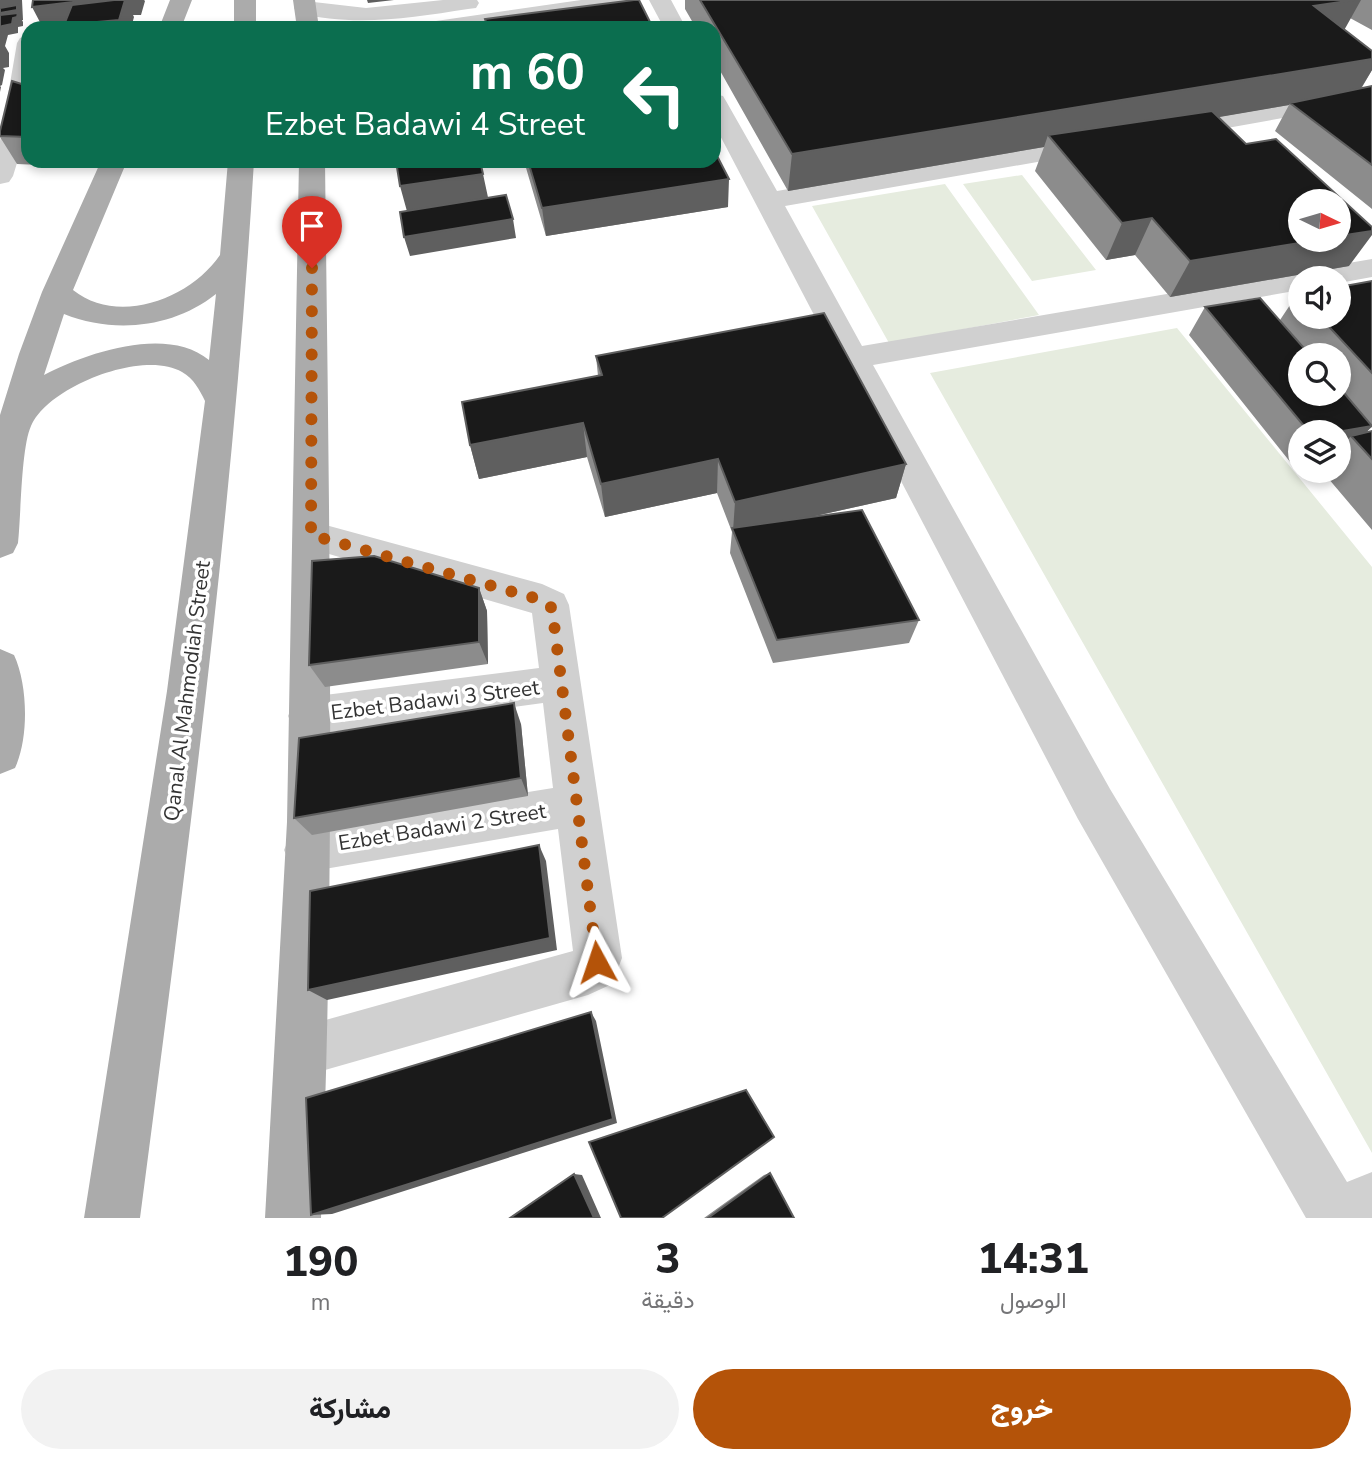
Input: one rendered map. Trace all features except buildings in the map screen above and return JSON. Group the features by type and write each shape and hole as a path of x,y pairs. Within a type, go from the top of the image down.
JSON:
{"main road":[{"path":"173,21 181,0"},
{"path":"245,0 245,21"},
{"path":"0,543 15,423 41,336 111,168"},
{"name":"Qanal Al Mahmodiah Street","path":"112,1218 174,797 207,542 220,400 227,359 241,168"},
{"path":"293,1218 304,1051 311,535 312,168"},
{"path":"58,292 74,308 88,313 122,316 141,314 179,304 195,296 222,276 235,254"},
{"path":"15,423 25,409 55,383 92,365 132,356 170,356 199,367 217,387 220,400"},
{"path":"0,667 3,709 0,754"}],"street":[{"path":"306,12 365,16 625,0"},
{"path":"660,0 671,21"},
{"path":"451,21 473,11"},
{"path":"0,176 21,75"},
{"path":"1152,134 1372,95"},
{"path":"721,114 1094,804 1348,1210"},
{"path":"768,201 1111,141"},
{"path":"1351,272 1372,268"},
{"path":"853,358 1288,283"},
{"path":"304,1051 588,971 595,967 598,958 552,608 542,600 311,535"},
{"name":"Ezbet Badawi 3 Street","path":"309,716 562,683"},
{"name":"Ezbet Badawi 2 Street","path":"307,850 578,805"}],"shaded area":[{"path":"1022,175 1096,270 1032,281 963,184"},
{"path":"945,184 1039,315 889,343 812,206"},
{"path":"1177,328 1288,464 1288,483 1303,483 1372,567 1372,1153 930,373"}],"route":[{"path":"312,268 311,535 542,600 552,608 597,962"}]}
